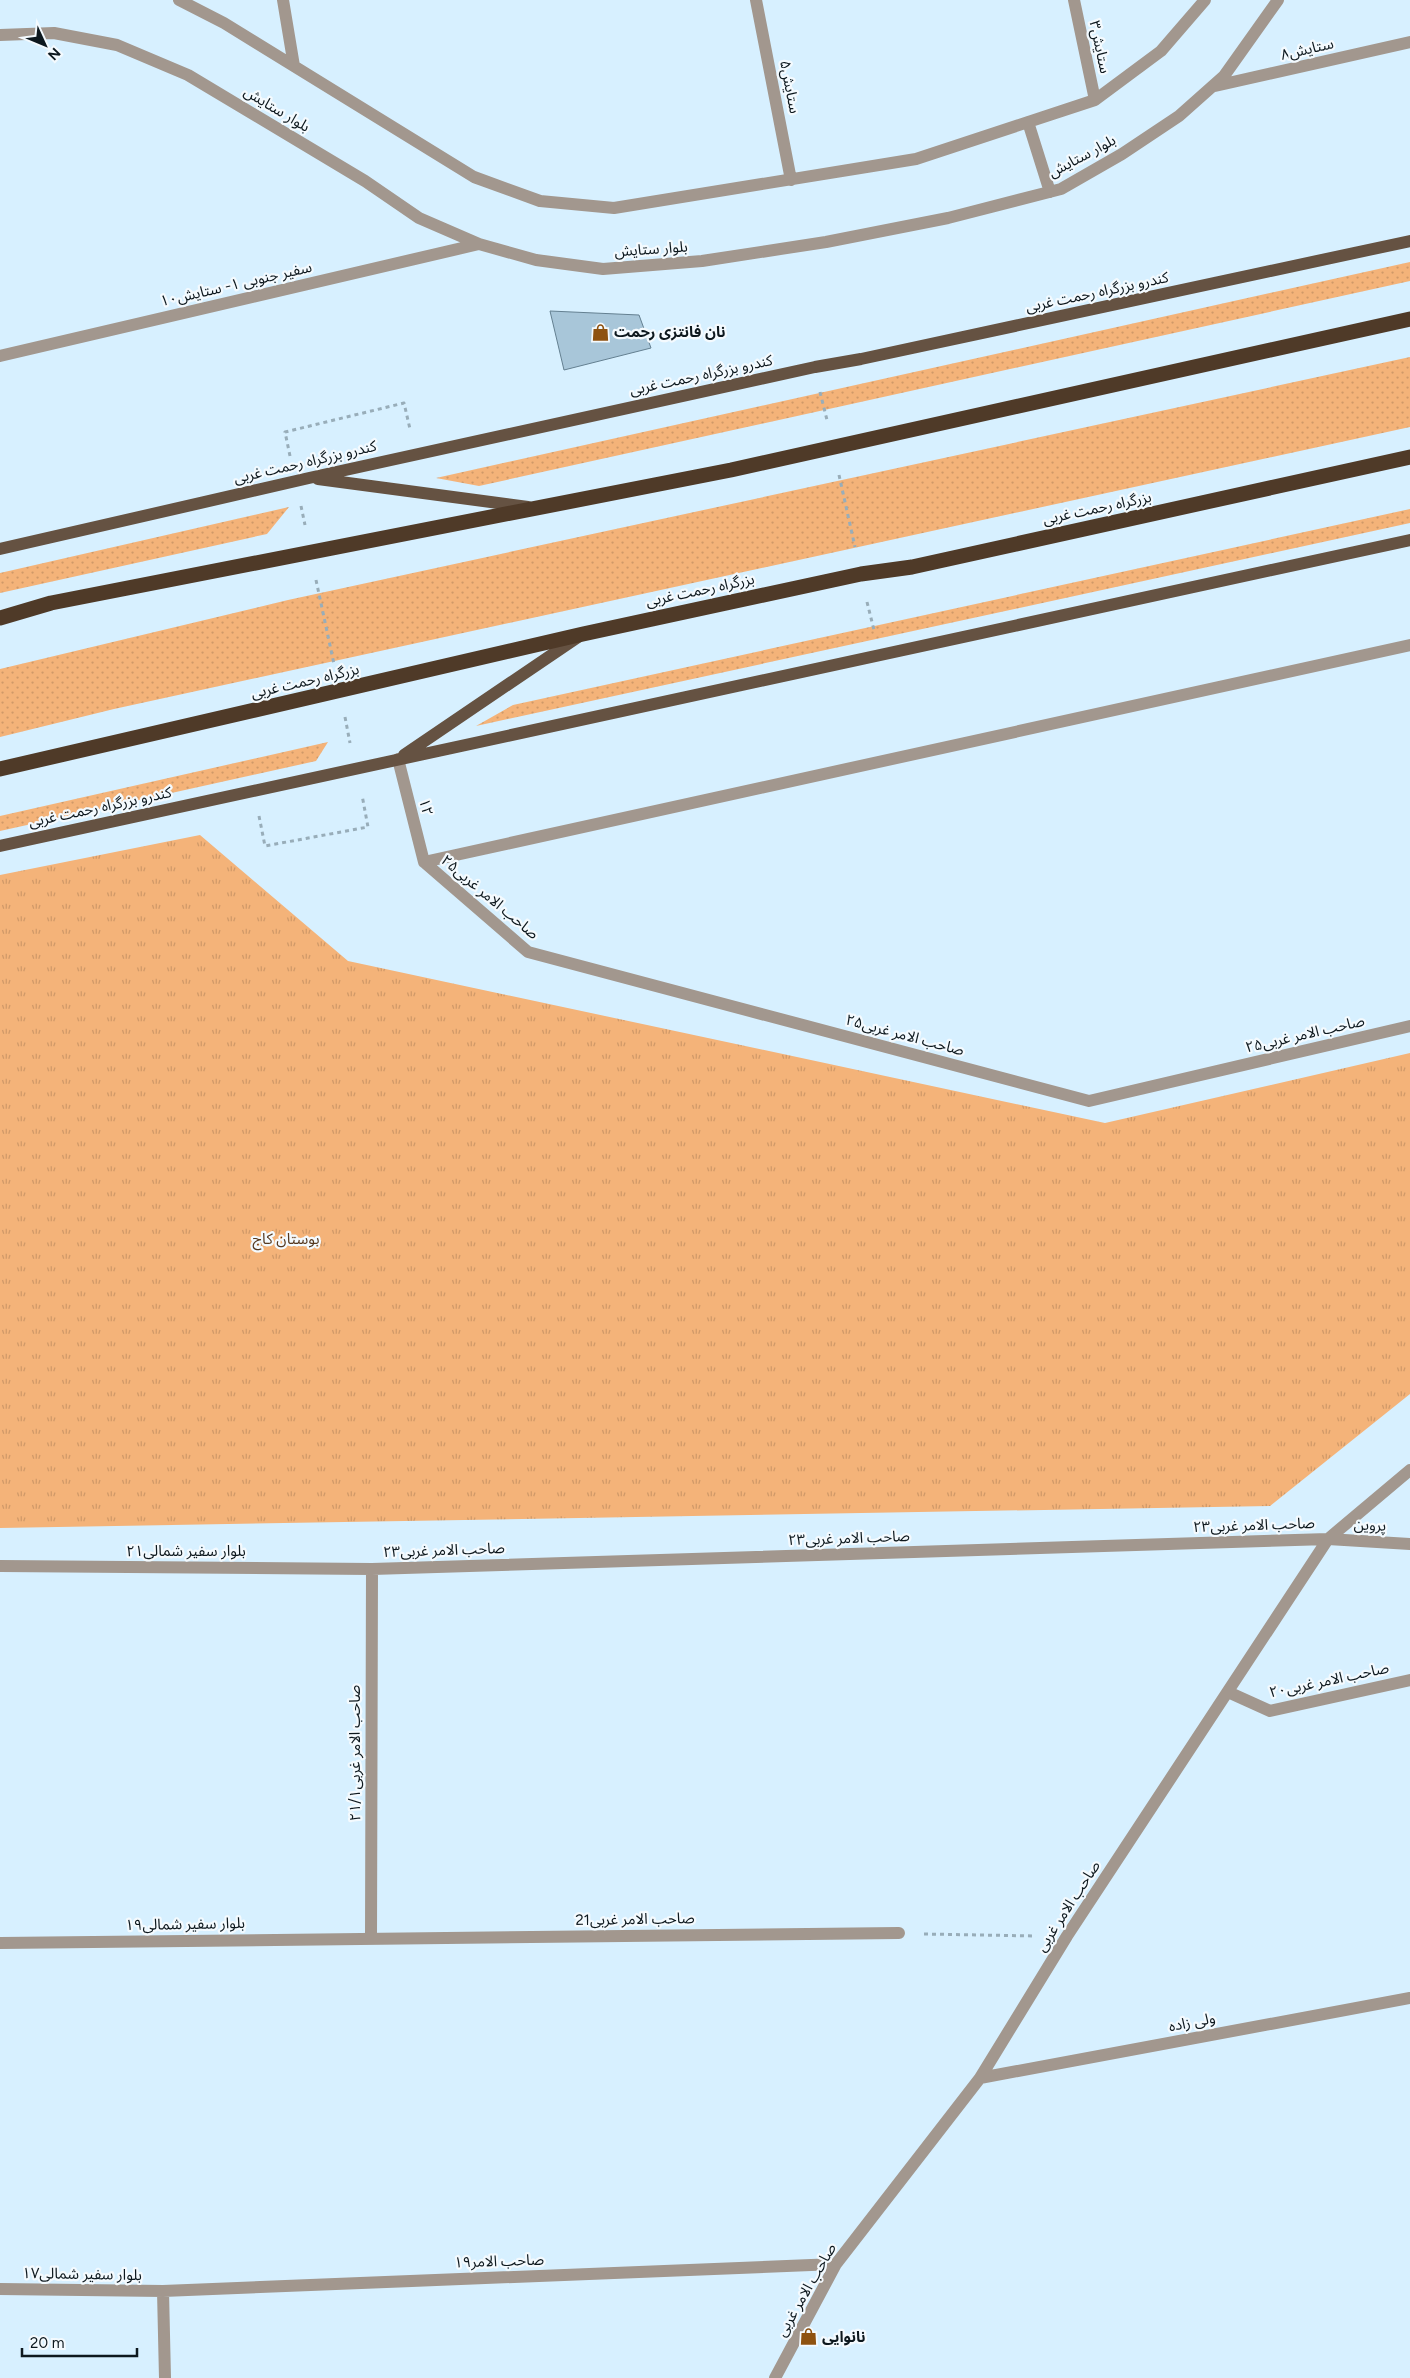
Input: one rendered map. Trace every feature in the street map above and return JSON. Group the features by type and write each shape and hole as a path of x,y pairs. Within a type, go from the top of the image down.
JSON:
{"highway":[{"path":"0,618 52,603 731,470 1410,319"},
{"name":"بزرگراه رحمت غربی","path":"0,768 583,634 861,574 912,567 1410,457"}],"main road":[{"name":"کندرو بزرگراه رحمت غربی","path":"0,549 310,478 815,367 871,357 1410,241"},
{"path":"310,478 538,508"},
{"name":"کندرو بزرگراه رحمت غربی","path":"0,846 1410,540"},
{"path":"398,759 583,634"}],"street":[{"path":"179,0 224,23 474,177 540,201 614,208 916,159 1095,100 1161,51 1205,0"},
{"path":"283,0 294,66"},
{"name":"ستایش۵","path":"756,0 791,180"},
{"name":"ستایش۳","path":"1074,0 1095,100"},
{"name":"بلوار ستایش","path":"0,35 54,33 117,45 188,75 365,181 419,218 479,244 536,260 603,269 702,261 826,242 948,218 1061,189 1122,154 1179,116 1224,76 1278,0"},
{"name":"ستایش۸","path":"1212,87 1410,42"},
{"path":"1028,122 1050,192"},
{"name":"سفیر جنوبی ۱- ستایش۱۰","path":"0,356 479,244"},
{"path":"424,862 1410,645"},
{"name":"۱۲","path":"398,759 424,862"},
{"name":"صاحب الامر غربی۲۵","path":"424,862 528,952 1089,1101 1410,1026"},
{"name":"صاحب الامر غربی","path":"775,2378 836,2264 980,2078 1067,1936 1328,1540 1410,1470"},
{"name":"پروین","path":"1328,1540 1410,1544"},
{"name":"صاحب الامر غربی۲۳","path":"372,1569 1328,1540"},
{"name":"بلوار سفیر شمالی۲۱","path":"0,1566 372,1569"},
{"name":"صاحب الامر غربی۲۱/۱","path":"371,1938 372,1569"},
{"name":"صاحب الامر غربی۲۰","path":"1228,1692 1270,1712 1410,1680"},
{"name":"21صاحب الامر غربی","path":"371,1938 899,1933"},
{"name":"بلوار سفیر شمالی۱۹","path":"0,1943 371,1938"},
{"name":"ولی زاده","path":"980,2078 1410,1998"},
{"name":"صاحب الامر۱۹","path":"163,2291 836,2264"},
{"name":"بلوار سفیر شمالی۱۷","path":"0,2289 163,2291"},
{"path":"163,2291 165,2378"}],"path":[{"path":"815,367 879,655"},
{"path":"291,461 285,432 404,403"},
{"path":"300,499 306,528"},
{"path":"316,576 336,673"},
{"path":"344,712 352,750"},
{"path":"265,846 368,827 360,789"},
{"path":"899,1933 1067,1936"}],"green space":[{"path":"1410,262 1410,281 479,486 436,478"},
{"path":"1410,357 1410,427 114,709 0,737 0,669 288,600"},
{"path":"289,507 267,534 0,593 0,573"},
{"path":"1410,509 1410,523 476,726 513,705"},
{"path":"328,742 316,761 0,831 0,816"},
{"name":"بوستان کاج","path":"200,835 348,961 1105,1123 1410,1053 1410,1394 1270,1506 0,1528 0,875"}],"building":[{"name":"نان فانتزی رحمت","path":"550,311 639,315 651,348 564,370"}],"place":[{"name":"نان فانتزی رحمت","path":"600,332"},
{"name":"نانوایی","path":"808,2337"}]}
